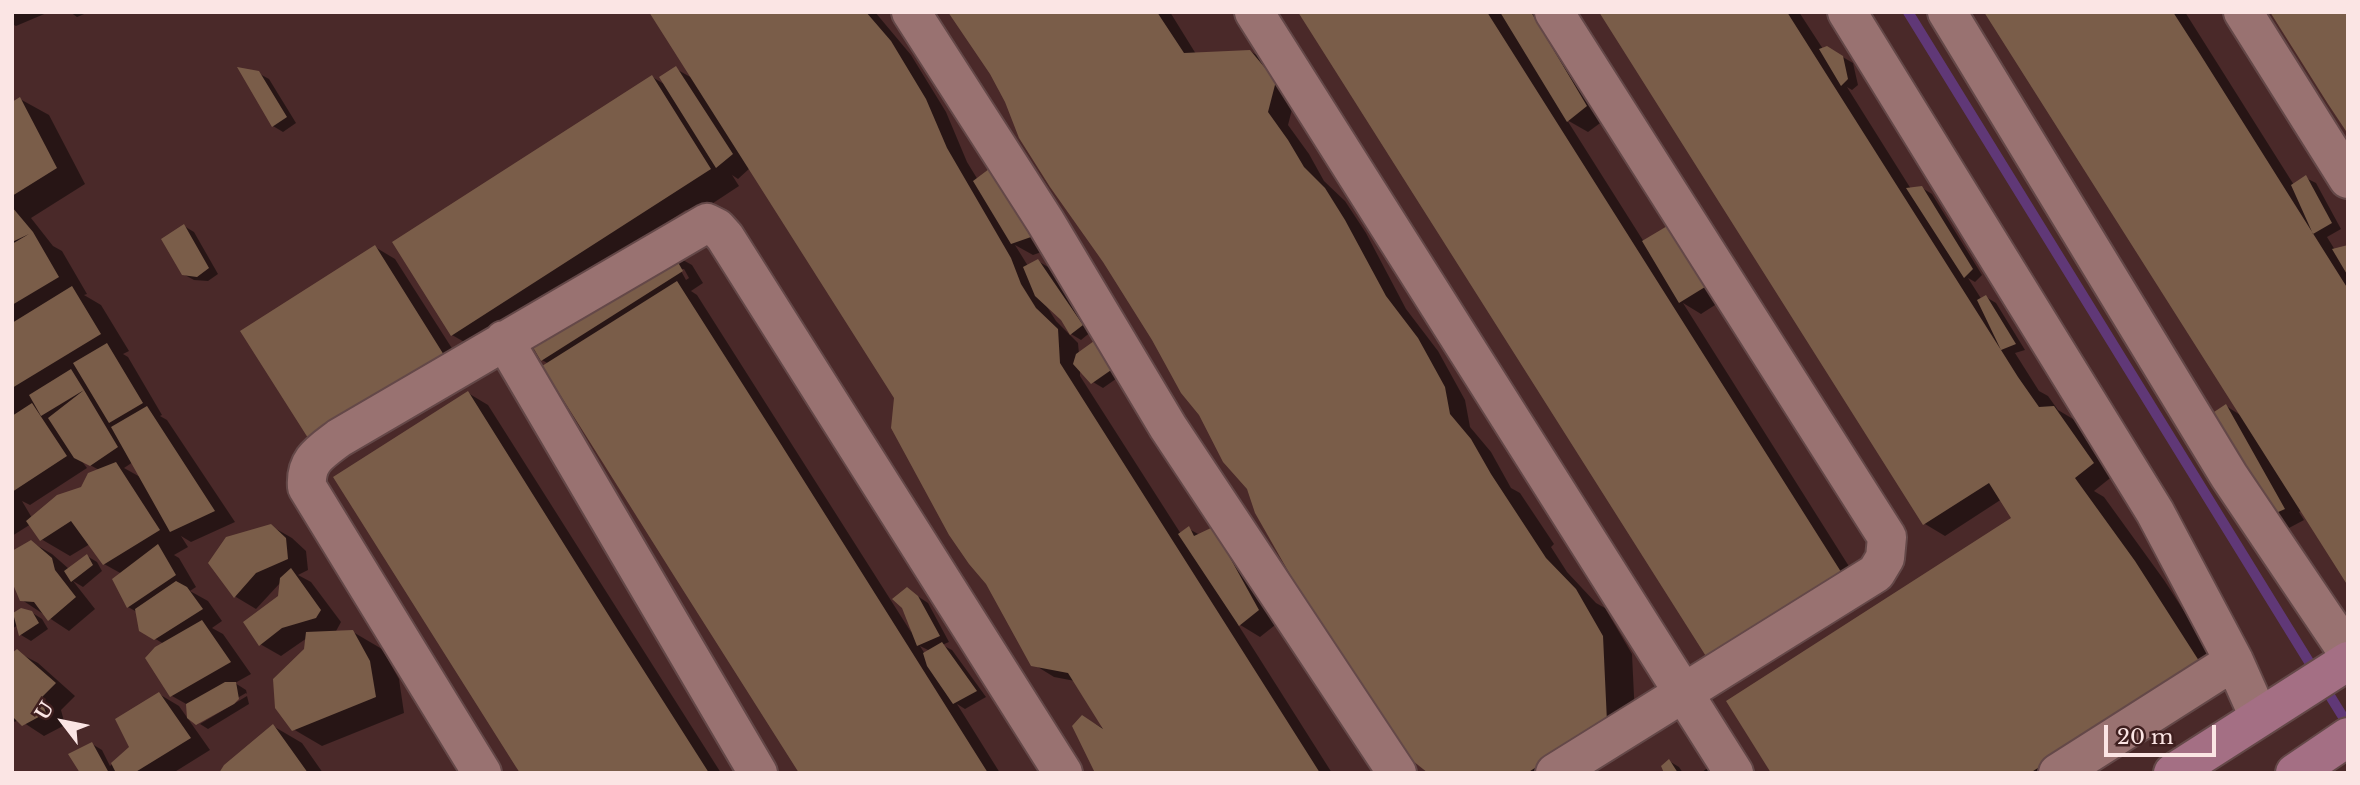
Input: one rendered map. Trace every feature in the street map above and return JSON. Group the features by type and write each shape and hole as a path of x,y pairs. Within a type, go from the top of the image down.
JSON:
{"main road":[{"path":"2172,773 2328,671"},
{"path":"2295,773 2339,741"}],"street":[{"path":"911,12 1045,221 1168,427 1397,773"},
{"path":"1254,12 1734,773"},
{"path":"1554,12 1887,537 1885,558 1876,573 1555,773"},
{"path":"1847,12 2155,512 2234,661 2259,717"},
{"path":"1947,12 2229,476 2336,611 2328,671"},
{"path":"2243,12 2348,179"},
{"path":"482,773 307,487 306,472 312,461 339,438 707,223 717,228 1063,773"},
{"path":"504,340 758,773"},
{"path":"2057,773 2234,661"}],"building":[{"path":"649,12 866,12 891,41 926,99 947,148 1011,258 1021,284 1036,308 1058,329 1060,363 1320,773 1095,773 1072,726 1082,715 1103,729 1068,673 1031,666 986,584 949,535 891,428 894,398"},
{"path":"948,12 1157,12 1184,53 1250,50 1276,81 1268,112 1304,167 1325,188 1386,296 1418,338 1445,387 1450,414 1471,439 1546,558 1576,589 1603,636 1607,722 1527,773 1428,773 1408,757 1328,641 1255,513 1247,489 1223,462 1199,415 1181,393 1152,340 1103,262 1019,138 1005,102 990,74"},
{"path":"1298,12 1487,12 1843,575 1709,661"},
{"path":"1500,12 1531,12 1587,106 1567,122"},
{"path":"1599,12 1787,12 2018,377 2039,407 2054,406 2094,463 2075,478 2135,561 2201,664 2030,773 1771,773 1726,701 2011,518 1989,483 1923,525"},
{"path":"1984,12 2173,12 2200,54 2348,289 2348,586"},
{"path":"2270,12 2348,12 2348,134 2328,104"},
{"path":"1827,46 1843,56 1848,79 1841,86 1819,49"},
{"path":"676,66 733,154 716,168 659,77"},
{"path":"237,67 259,71 287,117 272,127"},
{"path":"652,75 711,169 451,336 392,242"},
{"path":"20,97 57,168 12,196 12,102"},
{"path":"989,169 1031,237 1011,244 973,181"},
{"path":"2306,175 2332,223 2313,234 2291,185"},
{"path":"1922,186 1973,269 1964,278 1906,188"},
{"path":"12,207 33,232 59,277 12,305 12,244 29,234 12,242"},
{"path":"1679,219 1718,279 1679,303 1642,241"},
{"path":"184,224 209,268 197,277 182,275 161,239"},
{"path":"375,245 449,363 315,449 240,331"},
{"path":"2348,245 2348,276 2332,249"},
{"path":"672,252 683,271 541,361 527,337"},
{"path":"1038,259 1083,325 1070,335 1061,320 1035,296 1023,267"},
{"path":"677,281 988,773 799,773 676,579 542,366"},
{"path":"72,286 101,334 12,388 12,323"},
{"path":"1986,295 2016,344 2001,350 1977,300"},
{"path":"1094,341 1114,368 1091,384 1073,364 1076,354"},
{"path":"107,343 143,403 109,423 73,363"},
{"path":"71,369 84,390 41,416 29,395"},
{"path":"84,390 118,447 90,466 74,458 48,418"},
{"path":"468,391 709,773 520,773 333,477"},
{"path":"32,403 67,456 12,492 12,416"},
{"path":"2226,404 2285,509 2267,517 2208,416"},
{"path":"147,406 215,511 170,532 111,427"},
{"path":"116,462 160,530 103,565 71,521 40,541 26,521 57,495 81,487 88,473"},
{"path":"271,524 286,538 288,559 256,573 234,598 208,563 226,537"},
{"path":"1189,526 1194,536 1213,527 1259,610 1239,626 1178,534"},
{"path":"31,540 52,558 55,570 76,597 48,621 34,602 20,601 12,582 12,551"},
{"path":"158,544 176,575 127,608 112,579"},
{"path":"87,554 93,565 71,582 64,571"},
{"path":"291,568 321,610 316,618 282,628 259,646 243,622 278,596 280,578"},
{"path":"176,581 187,587 203,609 154,640 139,631 135,609"},
{"path":"907,587 918,596 940,636 917,646 902,608 892,599"},
{"path":"21,608 32,611 39,623 19,636 13,613"},
{"path":"202,620 231,662 170,697 145,658 155,647"},
{"path":"353,630 370,661 376,697 292,731 275,708 273,679 304,649 306,632"},
{"path":"942,642 977,691 953,704 927,666 923,653"},
{"path":"17,649 56,683 41,698 46,713 22,726 12,716 12,653"},
{"path":"225,682 236,682 239,699 234,704 196,725 187,718 186,704"},
{"path":"159,692 191,738 134,773 116,773 111,763 129,747 115,719"},
{"path":"273,724 308,773 219,773 224,765"},
{"path":"92,742 109,773 80,773 68,754"},
{"path":"1669,759 1678,773 1664,773 1661,766"}],"waterway":[{"path":"1908,12 2348,725"}]}
